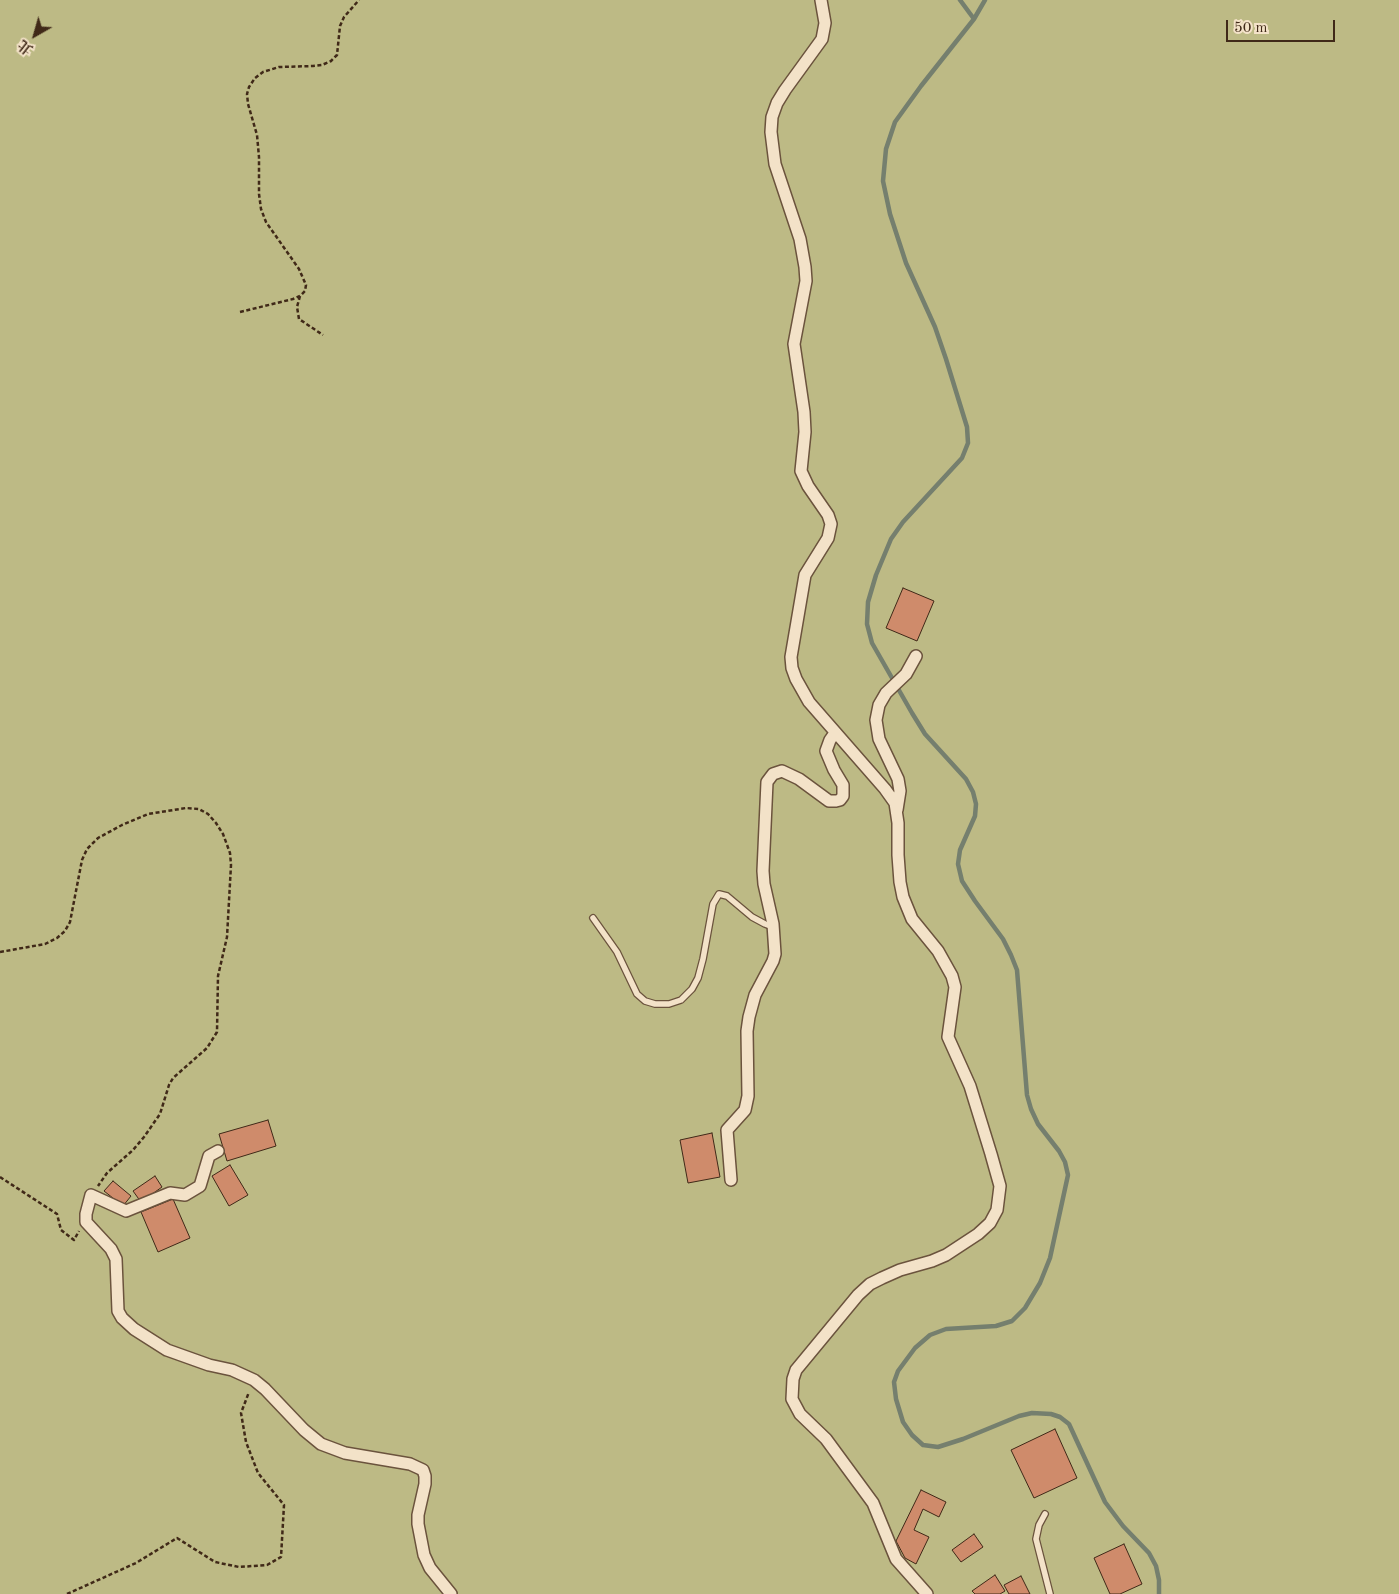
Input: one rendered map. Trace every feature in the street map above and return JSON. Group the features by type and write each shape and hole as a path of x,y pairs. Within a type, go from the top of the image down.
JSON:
{"street":[{"path":"821,0 825,23 822,39 781,96 772,117 771,132 774,164 800,238 805,267 806,281 794,344 804,412 805,432 801,471 808,486 828,515 831,524 828,538 805,575 792,663 802,692 835,733 885,789 895,803 897,810"},
{"path":"916,656 906,674 886,693 879,704 876,720 878,739 898,779 900,791 897,810 898,855 903,897 912,919 938,951 947,964 952,976 955,987 948,1037 970,1086 1000,1186 1000,1200 994,1216 978,1234 946,1255 900,1270 870,1284 858,1295 796,1370 792,1389 795,1406 800,1414 826,1439 872,1503 896,1559 927,1594"},
{"path":"731,1180 727,1130 745,1110 747,1103 747,1031 749,1017 756,994 775,954 773,927 763,871 766,789 772,774 782,771 799,779 829,801 836,802 840,800 844,796 844,785 834,770 826,751 835,733"},
{"path":"218,1151 209,1156 200,1186 185,1195 170,1193 126,1211 91,1195 86,1222 111,1249 116,1259 118,1311 122,1318 134,1329 167,1350 202,1363 232,1370 254,1380 304,1430 321,1444 345,1453 410,1464 423,1470 425,1484 418,1515 418,1524 424,1555 430,1568 451,1594"}],"lane":[{"path":"593,918 617,952 637,994 645,1001 655,1004 669,1004 681,1000 692,989 698,978 703,960 713,904 719,894 727,896 752,917 773,927"},
{"path":"1045,1514 1038,1525 1036,1539 1050,1594"}],"path":[{"path":"323,335 299,319 297,306 300,296 305,291 304,278 266,222 261,209 258,149 247,94 255,78 263,72 279,67 322,65 337,55 340,26 344,17 359,0"},
{"path":"240,312 300,296"},
{"path":"0,952 45,944 66,931 70,922 82,860 87,849 98,838 122,825 148,814 186,808 199,809 208,814 223,834 230,853 231,865 227,937 218,976 217,1032 207,1048 173,1078 160,1114 144,1138 107,1173 91,1195"},
{"path":"0,1177 58,1214 61,1230 74,1240 86,1222"},
{"path":"67,1594 136,1563 177,1538 215,1562 239,1567 267,1565 281,1557 284,1505 258,1473 246,1442 241,1413 254,1380"}],"shaded area":[{"path":"0,0 1399,0 1399,1594 0,1594"}],"building":[{"path":"903,588 934,601 917,641 886,628"},
{"path":"268,1120 276,1146 227,1161 219,1134"},
{"path":"712,1133 720,1177 688,1183 680,1140"},
{"path":"230,1165 248,1195 229,1206 212,1176"},
{"path":"155,1176 162,1187 141,1202 133,1191"},
{"path":"113,1181 131,1196 123,1206 104,1191"},
{"path":"173,1199 190,1238 158,1252 141,1212"},
{"path":"1055,1429 1077,1478 1034,1498 1011,1450"},
{"path":"921,1490 946,1502 939,1517 923,1509 914,1530 929,1537 916,1564 905,1558 896,1541"},
{"path":"974,1534 983,1547 961,1562 952,1550"},
{"path":"1124,1544 1142,1584 1120,1594 1110,1594 1094,1558"},
{"path":"995,1575 1005,1591 1000,1594 975,1594 972,1591"},
{"path":"1021,1576 1030,1594 1009,1594 1004,1585"}],"waterway":[{"path":"960,0 974,19"},
{"path":"985,0 974,19 895,122 886,149 883,181 890,214 906,263 935,327 946,359 967,427 968,443 962,458 903,522 891,539 876,575 868,602 867,624 872,643 925,734 966,779 973,792 976,804 975,816 960,850 958,864 962,881 1003,939 1017,970 1027,1095 1038,1124 1059,1151 1065,1162 1068,1175 1050,1258 1040,1283 1025,1308 1012,1321 996,1326 946,1329 930,1335 915,1348 898,1371 894,1382 896,1399 903,1422 912,1435 923,1445 938,1447 1019,1416 1032,1413 1051,1414 1060,1417 1069,1424 1105,1502 1123,1526 1149,1553 1156,1566 1159,1594"}]}
